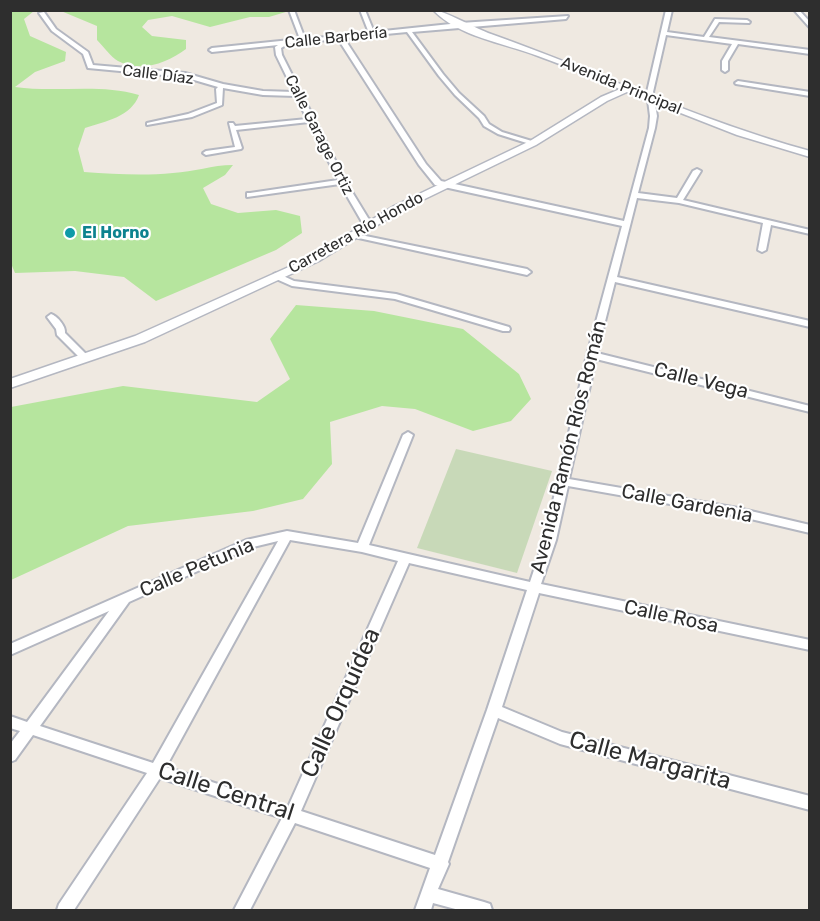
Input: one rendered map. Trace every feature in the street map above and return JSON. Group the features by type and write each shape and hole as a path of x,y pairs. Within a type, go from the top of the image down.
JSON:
{"street":[{"path":"291,10 303,41"},
{"path":"362,10 372,33"},
{"name":"Avenida Principal","path":"436,10 460,25 555,59 625,90 778,147 810,154"},
{"name":"Calle Barbería","path":"212,50 372,33 566,17 559,10"},
{"path":"796,10 810,26"},
{"name":"Avenida Ramón Ríos Román","path":"423,910 494,710 550,540 592,356 654,117 655,110 650,99 664,33 666,12"},
{"name":"Calle Díaz","path":"42,13 54,30 86,53 90,67 184,75 222,86 263,93 299,94"},
{"path":"706,38 717,20 747,22"},
{"path":"408,30 441,75 457,94 482,117 486,125 500,133 533,143"},
{"path":"664,33 810,52"},
{"path":"340,37 423,165 438,183 626,224"},
{"path":"725,70 725,61 736,42"},
{"name":"Calle Garage Ortiz","path":"285,44 278,47 279,55 342,182 365,220 372,224"},
{"path":"738,82 810,94"},
{"path":"149,124 190,116 220,104 219,89 222,86"},
{"name":"Carretera Río Hondo","path":"10,384 140,339 315,259 372,224 533,143 604,99 625,90"},
{"path":"206,153 239,148 232,125 312,120"},
{"path":"679,201 697,171"},
{"path":"250,195 342,182"},
{"path":"633,195 679,201 810,232"},
{"path":"762,250 767,223"},
{"path":"354,235 527,272"},
{"path":"277,276 292,283 396,297 506,329"},
{"path":"613,279 810,324"},
{"path":"51,317 61,329 60,333 85,358"},
{"name":"Calle Vega","path":"592,356 810,409"},
{"path":"362,548 408,435"},
{"name":"Calle Gardenia","path":"565,482 738,512 810,529"},
{"path":"65,910 157,770 287,535"},
{"name":"Calle Petunia","path":"10,650 246,544 287,535 362,548 533,587"},
{"name":"Calle Orquídea","path":"242,910 292,814 405,558"},
{"name":"Calle Rosa","path":"533,587 810,645"},
{"path":"10,756 124,600"},
{"name":"Calle Margarita","path":"494,710 560,738 810,803"},
{"name":"Calle Central","path":"10,722 441,864"},
{"path":"429,894 484,910"}],"green space":[{"path":"289,10 269,17 250,17 210,27 172,16 148,20 142,27 152,36 186,40 186,49 162,62 145,66 127,65 118,61 97,40 97,26 61,11"},
{"path":"10,11 34,11 24,19 30,36 66,52 65,61 35,72 15,87 109,90 139,95 124,113 85,128 78,149 84,172 162,174 233,165 225,175 203,188 211,204 238,213 276,210 300,216 302,233 276,250 156,301 124,277 75,271 15,273 10,261"},
{"path":"296,305 374,311 463,329 519,374 531,399 511,421 473,431 415,409 382,406 330,422 332,464 303,499 253,511 128,526 11,580 11,407 123,386 257,402 290,379 270,339"},
{"path":"456,449 552,471 517,573 417,548"}],"place":[{"name":"El Horno","path":"70,233"}]}
